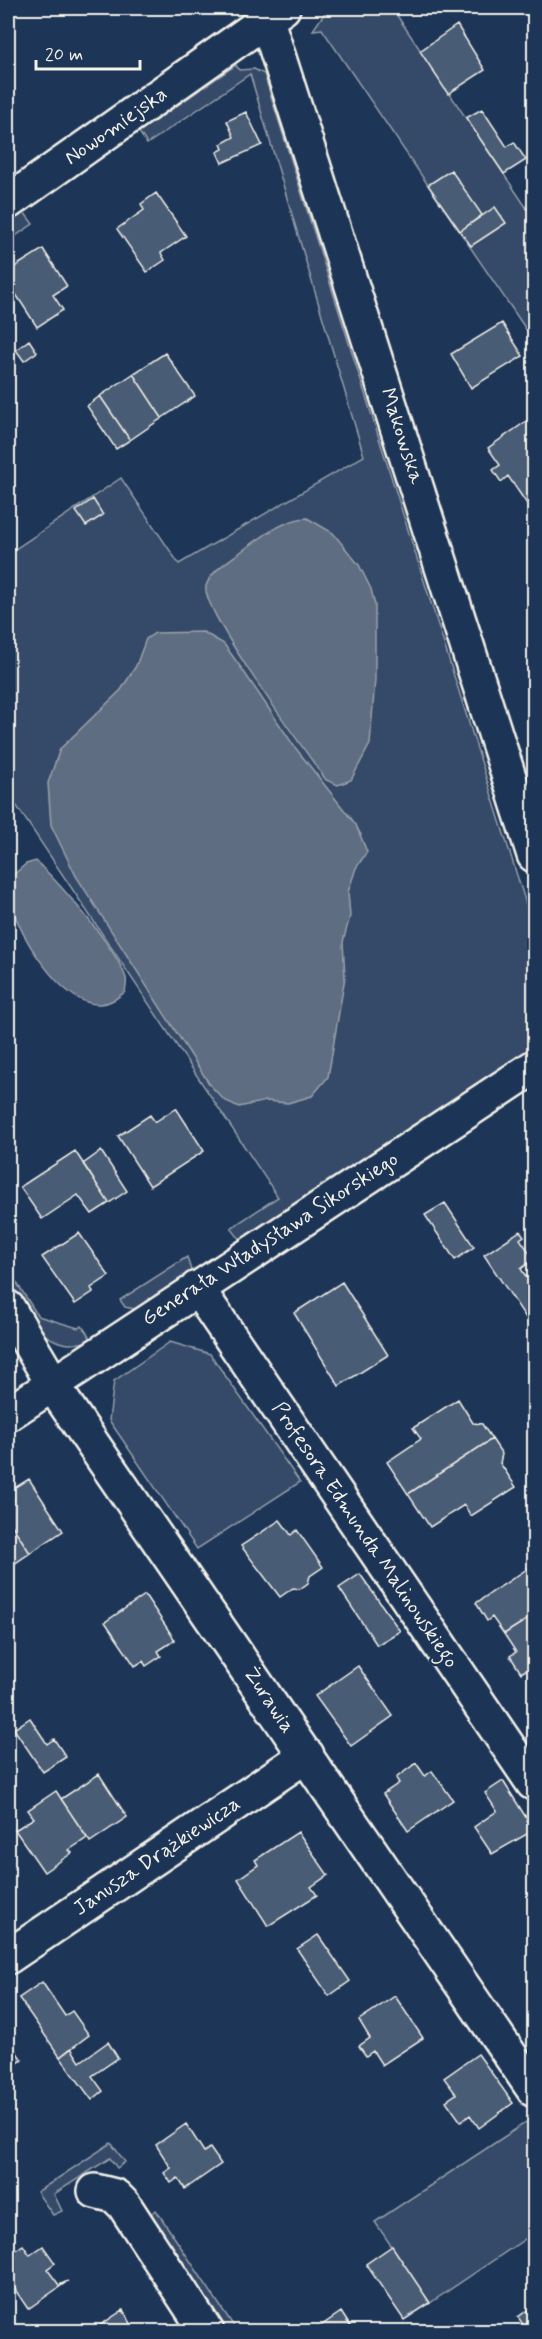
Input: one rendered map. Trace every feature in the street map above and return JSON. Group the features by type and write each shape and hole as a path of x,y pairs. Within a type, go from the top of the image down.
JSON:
{"street":[{"name":"Nowomiejska","path":"8,202 271,11"},
{"name":"Makowska","path":"271,11 534,855"},
{"name":"Generała Władysława Sikorskiego","path":"8,1414 52,1382 534,1067"},
{"name":"Profesora Edmunda Malinowskiego","path":"196,1288 533,1783"},
{"name":"Żurawia","path":"8,1308 52,1382 534,2090"},
{"name":"Janusza Drążkiewicza","path":"8,1957 307,1755"},
{"path":"95,2191 115,2196 124,2205 207,2331"}],"shaded area":[{"path":"328,8 392,8 534,219 534,341 322,29 313,30"},
{"path":"236,65 239,70 254,69 264,74 534,929 534,1049 244,1240 238,1237 231,1228 278,1197 8,793 8,554 121,478 179,564 364,456 250,74 147,144 139,132","holes":["349,815 361,835 358,838 326,932"]},
{"path":"24,212 33,224 8,241 8,223"},
{"path":"307,518 333,533 359,565 371,589 375,605 375,679 370,744 351,780 338,785 326,780 254,678 208,600 206,586 217,570 260,538 291,521"},
{"path":"203,632 224,644 294,746 356,825 367,852 356,868 348,892 350,916 343,942 345,977 328,1077 312,1096 288,1103 266,1101 239,1107 224,1100 210,1085 76,876 51,825 48,783 60,749 121,690 136,666 146,639 155,633"},
{"path":"36,861 86,916 120,965 126,978 126,988 125,992 114,1000 100,1004 87,1002 74,995 49,973 29,944 14,913 12,876 26,864"},
{"path":"187,1257 192,1274 139,1310 125,1307 120,1300"},
{"path":"8,1269 38,1316 78,1328 82,1326 92,1340 67,1344 49,1337 40,1330 31,1322 17,1301 12,1290"},
{"path":"170,1342 210,1354 300,1482 197,1549 109,1420 114,1381"},
{"path":"531,2119 534,2125 534,2233 430,2303 375,2222"},
{"path":"111,2143 125,2162 117,2168 110,2158 54,2194 62,2211 53,2215 37,2192"},
{"path":"156,2210 237,2331 223,2331 148,2216"}],"building":[{"path":"457,25 485,70 448,94 420,51"},
{"path":"482,109 507,147 514,142 526,160 504,174 466,118"},
{"path":"246,112 262,145 222,163 217,152 223,149 221,144 234,137 227,121"},
{"path":"451,170 482,215 460,231 428,185"},
{"path":"156,193 186,236 161,253 165,260 147,272 117,229 144,210 141,204"},
{"path":"495,207 506,223 471,246 460,231"},
{"path":"43,249 67,286 53,295 63,310 37,327 8,282 8,271"},
{"path":"502,323 523,356 471,388 451,354"},
{"path":"29,340 37,352 24,361 16,350"},
{"path":"165,353 195,396 162,418 133,374"},
{"path":"133,374 162,418 130,440 100,396"},
{"path":"100,396 130,440 116,449 87,406"},
{"path":"528,420 534,429 534,499 527,504 508,476 501,482 493,470 500,465 488,448"},
{"path":"93,499 103,515 86,526 76,511"},
{"path":"176,1108 204,1151 150,1186 118,1136 150,1115 155,1122"},
{"path":"75,1151 109,1203 92,1214 78,1195 42,1219 20,1187"},
{"path":"101,1151 127,1191 109,1203 83,1164"},
{"path":"445,1203 474,1247 455,1260 425,1215"},
{"path":"520,1231 524,1236 520,1239 534,1259 521,1269 534,1289 534,1316 528,1321 484,1255"},
{"path":"79,1233 109,1276 91,1288 93,1292 75,1304 42,1257"},
{"path":"342,1282 388,1355 339,1386 294,1313"},
{"path":"458,1399 473,1423 482,1424 492,1439 408,1494 387,1462 421,1439 413,1428"},
{"path":"492,1439 502,1454 500,1463 516,1487 471,1516 464,1505 430,1527 408,1494"},
{"path":"29,1479 63,1531 30,1553 8,1519 8,1504 14,1500 8,1492"},
{"path":"8,1519 30,1553 8,1568"},
{"path":"280,1520 291,1535 297,1530 323,1567 310,1576 308,1583 300,1589 293,1588 280,1597 241,1546"},
{"path":"530,1567 534,1574 534,1615 504,1634 492,1617 487,1621 476,1603"},
{"path":"360,1574 400,1631 377,1645 339,1588"},
{"path":"145,1595 175,1640 158,1651 161,1656 146,1666 143,1661 135,1666 105,1622"},
{"path":"534,1615 534,1665 521,1673 510,1656 516,1652 504,1634"},
{"path":"358,1666 393,1716 351,1746 315,1696"},
{"path":"30,1718 47,1744 54,1739 66,1757 43,1772 14,1729"},
{"path":"416,1763 425,1776 432,1771 453,1800 408,1831 383,1794 399,1783 396,1778"},
{"path":"99,1774 127,1817 90,1842 61,1799"},
{"path":"503,1781 534,1830 492,1854 474,1827 497,1811 485,1793"},
{"path":"56,1791 87,1838 69,1850 72,1853 44,1872 15,1830 34,1818 28,1810"},
{"path":"298,1832 328,1875 311,1887 317,1895 268,1926 238,1879 258,1865 255,1860"},
{"path":"318,1935 350,1981 329,1996 297,1949"},
{"path":"42,1982 65,2016 72,2011 89,2035 60,2057 19,1998"},
{"path":"395,1996 423,2038 382,2065 373,2051 366,2056 359,2046 370,2038 359,2020"},
{"path":"8,2039 22,2060 8,2070"},
{"path":"108,2042 118,2058 92,2076 103,2091 92,2100 60,2057 71,2048 80,2062"},
{"path":"478,2054 513,2103 479,2128 470,2115 461,2122 446,2101 456,2094 444,2078"},
{"path":"186,2124 204,2152 210,2148 221,2164 185,2189 178,2178 171,2183 164,2173 171,2168 156,2145"},
{"path":"23,2245 30,2255 43,2246 55,2263 47,2269 59,2285 68,2281 28,2309 8,2279 8,2262 16,2257 13,2252"},
{"path":"392,2246 430,2303 404,2320 366,2264"},
{"path":"534,2306 534,2332 528,2332 518,2317"},
{"path":"123,2310 135,2330 99,2332 96,2328"},
{"path":"341,2312 354,2332 312,2332"}]}
